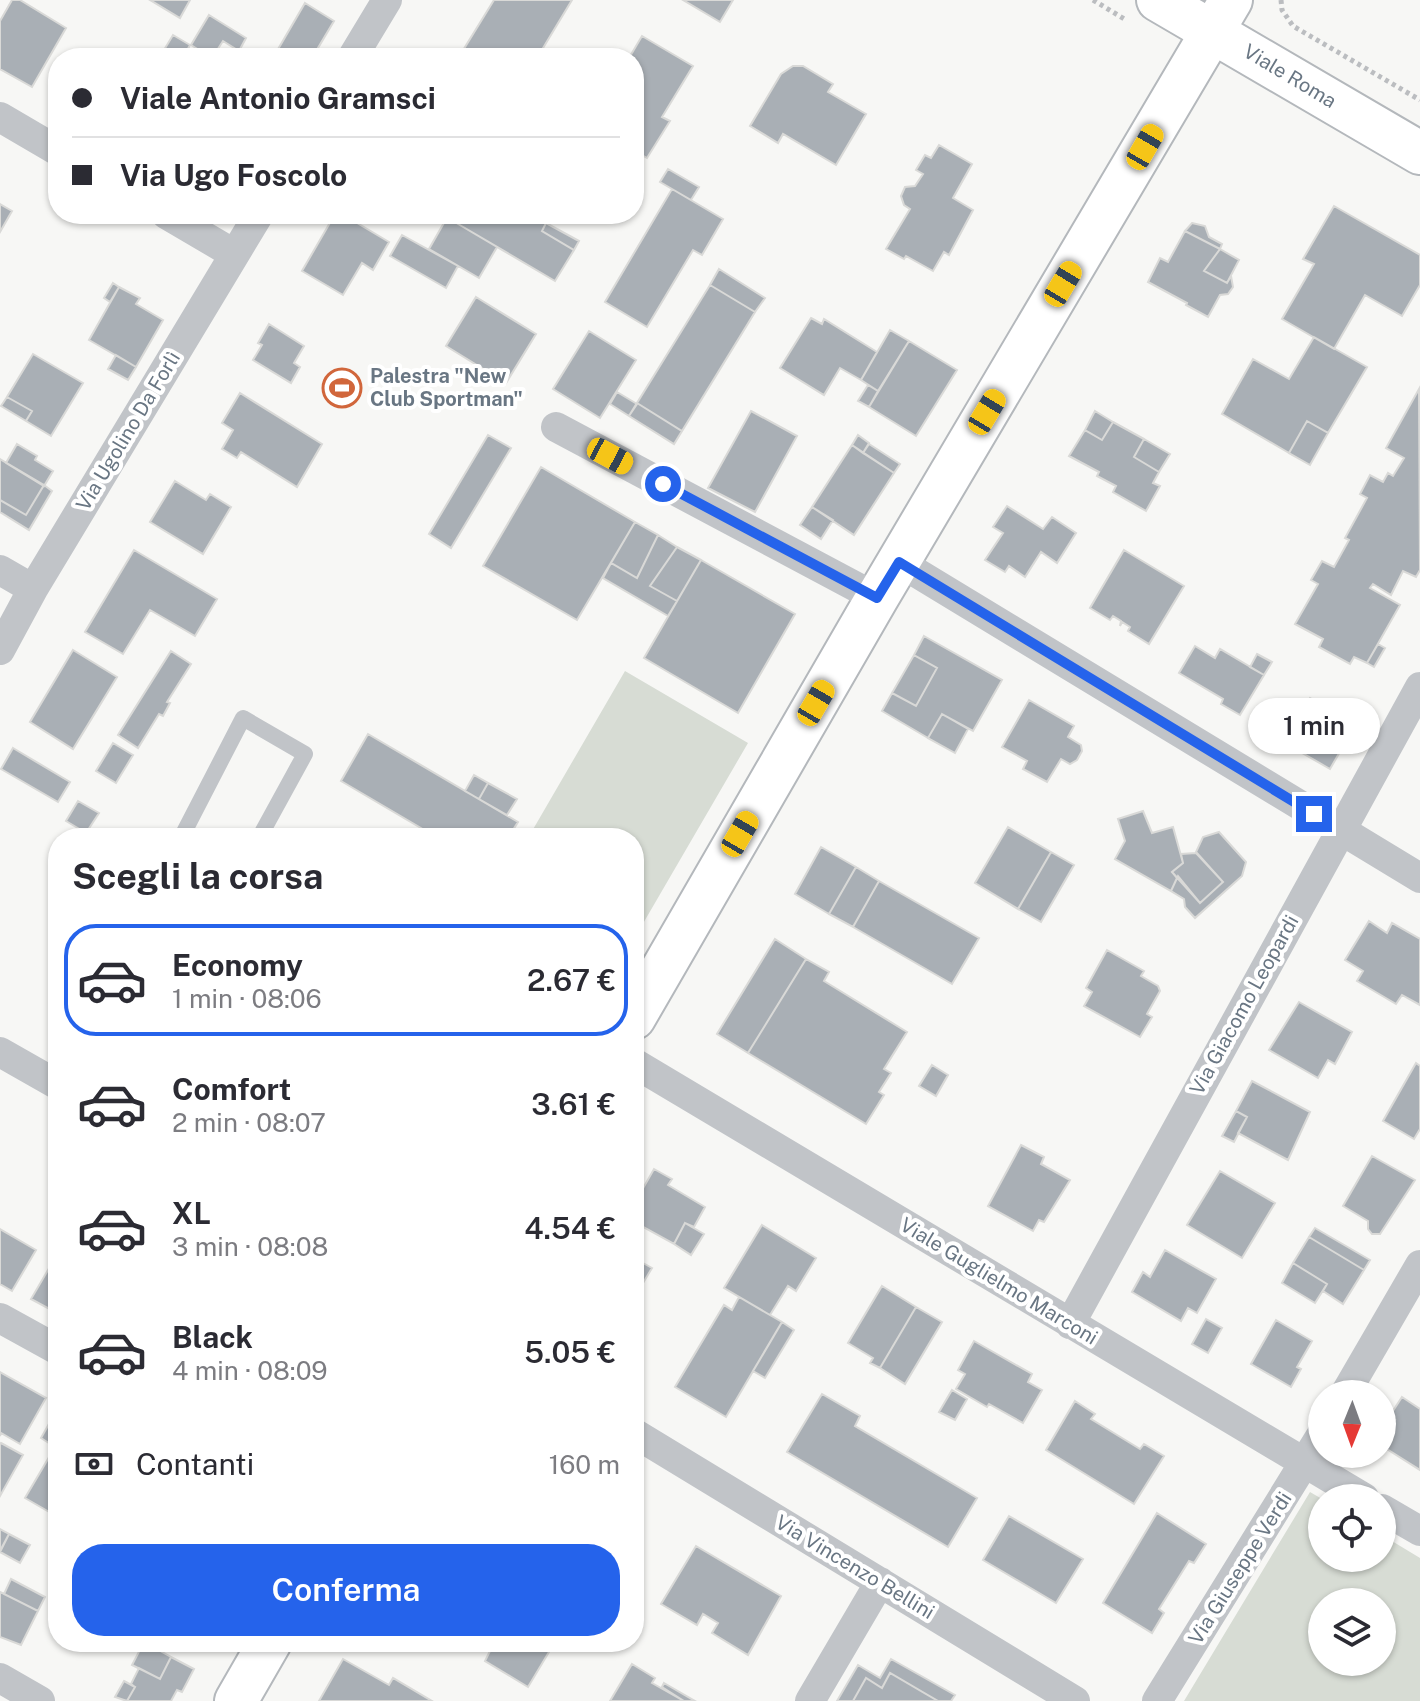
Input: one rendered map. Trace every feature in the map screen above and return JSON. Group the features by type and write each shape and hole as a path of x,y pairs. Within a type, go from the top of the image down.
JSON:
{"main road":[{"name":"Viale Roma","path":"1148,13 1222,15 1420,153"},
{"path":"644,1001 877,598 1222,15"},
{"path":"236,1701 264,1652"}],"street":[{"path":"358,48 387,0"},
{"path":"0,117 48,145"},
{"path":"183,224 234,254"},
{"name":"Via Ugolino Da Forlì","path":"0,650 33,589 253,224"},
{"path":"556,427 877,598"},
{"path":"899,562 1420,878"},
{"path":"0,570 33,589"},
{"name":"Via Giacomo Leopardi","path":"1070,1324 1420,687"},
{"path":"0,1052 48,1079"},
{"name":"Viale Guglielmo Marconi","path":"644,1069 1340,1484"},
{"path":"1353,1380 1420,1265"},
{"path":"0,1318 48,1344"},
{"name":"Via Vincenzo Bellini","path":"644,1439 1075,1701"},
{"name":"Via Giuseppe Verdi","path":"1157,1701 1308,1459"},
{"path":"1396,1517 1420,1531"},
{"path":"810,1701 880,1582"},
{"path":"0,1678 40,1701"}],"lane":[{"path":"186,828 243,718 305,754 264,828"}],"path":[{"path":"1093,0 1148,13"},
{"path":"1281,0 1282,10 1293,26 1420,100"}],"shaded area":[{"path":"625,671 748,743 644,922 644,828 534,828"},
{"path":"1308,1495 1308,1572 1396,1572 1396,1543 1420,1558 1420,1701 1184,1701"}],"building":[{"path":"12,0 20,0 66,28 54,48 48,48 48,59 32,87 0,69 0,21"},
{"path":"150,0 190,0 180,18"},
{"path":"494,0 572,0 543,48 464,48"},
{"path":"683,0 733,0 720,22"},
{"path":"305,3 334,21 318,48 279,48"},
{"path":"209,15 246,38 241,48 223,41 218,48 196,48 191,45"},
{"path":"173,35 190,45 188,48 165,48"},
{"path":"642,36 693,66 662,117 670,121 647,158 644,156 644,48 635,48"},
{"path":"793,66 803,66 833,84 828,92 866,114 836,165 783,134 778,143 750,126 781,74"},
{"path":"939,145 972,164 953,198 973,210 949,255 944,252 933,271 886,249 910,209 904,205 901,196 905,187 915,186 923,174 916,170 925,155 931,158"},
{"path":"668,169 699,187 691,200 660,182"},
{"path":"672,189 723,219 702,255 693,250 647,327 605,302"},
{"path":"0,204 12,211 0,232"},
{"path":"1334,206 1420,255 1420,285 1402,316 1365,295 1334,349 1282,319 1314,264 1303,259"},
{"path":"1192,223 1205,226 1209,237 1222,244 1220,249 1185,231"},
{"path":"329,224 359,224 389,242 373,270 362,263 343,295 302,271"},
{"path":"443,224 458,224 497,247 479,278 429,249"},
{"path":"458,224 546,224 542,231 574,250 555,281"},
{"path":"548,224 579,241 574,250 542,231"},
{"path":"1185,231 1220,249 1204,271 1227,283 1231,276 1233,287 1228,294 1220,295 1208,317 1148,282 1160,258 1168,262"},
{"path":"402,235 458,266 446,288 390,256"},
{"path":"1220,249 1239,260 1227,283 1204,271"},
{"path":"719,269 765,298 755,312 710,285"},
{"path":"113,283 119,287 110,302 104,298"},
{"path":"710,285 755,312 682,431 637,403"},
{"path":"119,287 140,298 136,304 163,320 136,367 89,340"},
{"path":"476,297 536,334 506,383 446,346"},
{"path":"811,318 822,324 824,319 877,352 861,380 840,368 824,395 780,368"},
{"path":"269,324 304,346 294,363 300,367 291,383 253,360"},
{"path":"890,330 909,341 878,391 861,380"},
{"path":"589,331 636,360 600,418 553,389"},
{"path":"1314,337 1367,367 1328,433 1307,421 1289,453 1222,414 1253,359 1289,379"},
{"path":"909,341 957,370 916,436 869,407"},
{"path":"33,354 83,383 51,436 26,421 32,411 7,397"},
{"path":"116,355 136,367 128,380 108,369"},
{"path":"868,385 878,391 869,407 858,401"},
{"path":"1419,389 1420,570 1416,577 1403,571 1391,595 1373,584 1370,588 1400,605 1367,663 1354,657 1350,664 1319,647 1323,639 1295,624 1318,584 1311,580 1322,561 1334,567 1349,540 1345,538 1367,498 1360,494 1370,475 1383,482 1388,473 1393,476 1404,458 1386,448"},
{"path":"617,392 637,404 629,416 610,404"},
{"path":"240,393 322,444 297,487 241,452 237,458 222,449 233,430 222,423"},
{"path":"7,397 32,411 26,421 1,406"},
{"path":"637,403 682,431 674,444 629,416"},
{"path":"751,411 797,436 755,512 708,488"},
{"path":"1095,411 1113,422 1102,440 1085,430"},
{"path":"1307,421 1328,433 1310,465 1289,453"},
{"path":"1113,422 1144,439 1134,457 1159,472 1153,483 1160,486 1146,511 1113,492 1116,486 1097,476 1099,472 1069,456 1085,430 1102,440"},
{"path":"488,435 511,448 451,548 429,534"},
{"path":"858,435 869,443 863,453 852,445"},
{"path":"1144,439 1170,454 1159,472 1134,457"},
{"path":"17,444 37,456 35,460 53,471 44,486 6,463"},
{"path":"869,444 900,464 894,473 863,453"},
{"path":"852,445 894,473 854,535 812,507"},
{"path":"0,459 44,485 26,515 0,500"},
{"path":"541,467 635,522 577,620 483,566"},
{"path":"175,481 206,500 210,494 231,507 203,554 150,522"},
{"path":"44,485 52,491 29,530 0,512 0,500 26,515"},
{"path":"1007,506 1043,529 1052,517 1076,533 1057,563 1041,552 1025,577 1009,566 1005,572 985,560 1003,533 993,527"},
{"path":"812,507 833,520 821,539 800,525"},
{"path":"635,522 658,535 637,578 611,563"},
{"path":"658,535 677,547 650,586 677,601 668,616 603,578 611,563 637,578"},
{"path":"677,547 701,560 677,601 650,586"},
{"path":"134,550 217,599 195,636 150,610 123,654 85,632"},
{"path":"1124,550 1184,586 1149,644 1128,631 1130,627 1122,622 1120,626 1121,621 1113,616 1110,620 1090,608"},
{"path":"701,560 795,614 738,713 644,658"},
{"path":"924,636 1002,680 973,731 942,714 928,738 882,711 892,693 916,706 937,668 914,655"},
{"path":"1378,644 1385,648 1374,667 1367,663"},
{"path":"1195,646 1215,658 1220,649 1264,675 1240,715 1221,704 1223,699 1179,673"},
{"path":"73,650 117,677 73,749 30,722"},
{"path":"171,651 191,664 167,702 170,703 163,716 159,714 138,748 118,735"},
{"path":"1257,654 1272,662 1264,675 1250,667"},
{"path":"914,655 937,668 916,706 892,693"},
{"path":"1310,698 1356,724 1330,769 1285,743 1293,727 1288,724 1296,711 1301,714"},
{"path":"1029,700 1074,726 1068,737 1081,745 1082,751 1077,760 1070,764 1061,759 1047,782 1023,769 1027,761 1002,747"},
{"path":"942,714 968,729 955,753 928,738"},
{"path":"368,734 518,822 514,828 421,828 341,781"},
{"path":"113,743 133,755 116,783 96,771"},
{"path":"13,748 70,782 58,802 1,769"},
{"path":"474,775 488,783 479,799 465,791"},
{"path":"488,783 517,799 507,815 479,799"},
{"path":"78,801 99,813 89,828 78,828 66,821"},
{"path":"1143,811 1152,833 1173,827 1183,863 1172,872 1177,878 1171,891 1115,859 1125,841 1118,819"},
{"path":"1008,827 1051,852 1018,909 975,883"},
{"path":"1219,832 1246,862 1242,876 1195,918 1185,907 1184,899 1171,891 1178,876 1200,903 1223,882 1196,852 1203,837"},
{"path":"821,847 856,867 829,914 795,894"},
{"path":"1051,852 1074,865 1041,922 1018,909"},
{"path":"1196,853 1223,882 1200,903 1172,872 1183,863 1181,854"},
{"path":"856,867 879,881 853,927 829,914"},
{"path":"879,881 979,938 952,984 853,927"},
{"path":"1369,921 1387,933 1392,923 1420,939 1420,1005 1402,995 1396,1004 1357,981 1363,971 1345,960"},
{"path":"775,939 806,959 748,1053 717,1034"},
{"path":"1107,950 1144,971 1141,976 1158,986 1160,991 1147,1014 1152,1017 1140,1037 1084,1006 1092,992 1086,988"},
{"path":"806,959 829,972 824,981 907,1032 884,1069 891,1073 879,1092 884,1095 866,1124 748,1053"},
{"path":"1299,1002 1352,1032 1335,1064 1328,1060 1318,1078 1269,1050"},
{"path":"1416,1063 1420,1066 1420,1129 1414,1139 1383,1121"},
{"path":"932,1065 948,1075 936,1096 919,1086"},
{"path":"1252,1081 1310,1112 1288,1160 1238,1133 1247,1117 1236,1111"},
{"path":"1236,1111 1247,1117 1234,1142 1222,1136"},
{"path":"1021,1145 1044,1157 1041,1164 1070,1180 1044,1222 1039,1220 1033,1231 988,1206"},
{"path":"1372,1156 1415,1180 1380,1234 1372,1234 1368,1221 1343,1206"},
{"path":"654,1169 672,1179 668,1185 705,1207 694,1227 685,1223 674,1244 644,1228 644,1186"},
{"path":"1220,1171 1275,1203 1242,1258 1187,1225"},
{"path":"685,1223 704,1234 691,1255 674,1244"},
{"path":"762,1225 816,1258 796,1291 788,1286 770,1315 724,1288"},
{"path":"1315,1228 1370,1260 1364,1270 1309,1237"},
{"path":"0,1229 36,1250 12,1291 0,1284"},
{"path":"1309,1237 1364,1270 1343,1304 1323,1291 1327,1284 1293,1263"},
{"path":"1165,1250 1216,1279 1197,1313 1188,1308 1181,1321 1132,1292 1143,1272 1150,1277"},
{"path":"1293,1263 1327,1284 1315,1303 1282,1283"},
{"path":"644,1264 652,1268 644,1281"},
{"path":"48,1270 48,1308 31,1299"},
{"path":"882,1286 916,1307 880,1368 870,1363 873,1358 848,1343"},
{"path":"739,1297 782,1322 726,1417 675,1387 724,1305 732,1310"},
{"path":"916,1307 942,1322 905,1384 880,1368"},
{"path":"1206,1319 1222,1328 1208,1353 1192,1344"},
{"path":"1276,1320 1312,1341 1297,1367 1301,1369 1291,1387 1251,1364"},
{"path":"782,1322 794,1330 765,1378 753,1371"},
{"path":"974,1341 1032,1374 1028,1382 1042,1390 1023,1423 956,1389 965,1374 958,1370"},
{"path":"0,1372 46,1398 20,1444 1,1433 0,1436"},
{"path":"952,1390 967,1399 955,1420 939,1412"},
{"path":"822,1394 860,1416 855,1426 977,1498 948,1547 787,1452"},
{"path":"1402,1397 1420,1409 1420,1470 1396,1455 1396,1406"},
{"path":"1075,1401 1095,1414 1091,1419 1140,1449 1144,1444 1164,1456 1134,1504 1046,1450"},
{"path":"48,1426 48,1442 41,1438"},
{"path":"0,1444 23,1455 0,1496"},
{"path":"48,1459 48,1511 25,1498"},
{"path":"1157,1513 1206,1544 1194,1563 1189,1561 1159,1609 1164,1613 1152,1633 1103,1603"},
{"path":"1009,1516 1083,1559 1056,1603 983,1560"},
{"path":"0,1529 9,1534 0,1551"},
{"path":"9,1534 30,1545 20,1563 0,1552"},
{"path":"696,1546 781,1596 748,1655 712,1633 718,1623 703,1614 697,1625 661,1604"},
{"path":"11,1579 45,1597 38,1611 4,1594"},
{"path":"0,1592 38,1611 21,1645 0,1637"},
{"path":"139,1652 162,1652 171,1657 160,1679 132,1665"},
{"path":"490,1652 549,1652 528,1687 485,1661"},
{"path":"171,1657 194,1669 182,1692 177,1690 171,1701 127,1701 135,1687 131,1684 139,1668 160,1679"},
{"path":"343,1659 389,1685 393,1678 432,1701 319,1701"},
{"path":"891,1659 955,1695 951,1701 938,1701 890,1673 882,1688 866,1678 853,1701 837,1701 858,1665 880,1678"},
{"path":"632,1664 655,1678 652,1683 684,1701 610,1701"},
{"path":"890,1673 938,1701 853,1701 866,1678 882,1688"},
{"path":"124,1681 135,1687 127,1701 115,1697"},
{"path":"664,1683 695,1701 684,1701 662,1687"}],"place":[{"name":"Palestra \"New Club Sportman\"","path":"342,388"}],"route":[{"path":"663,484 877,598 899,562 1314,814"}]}
